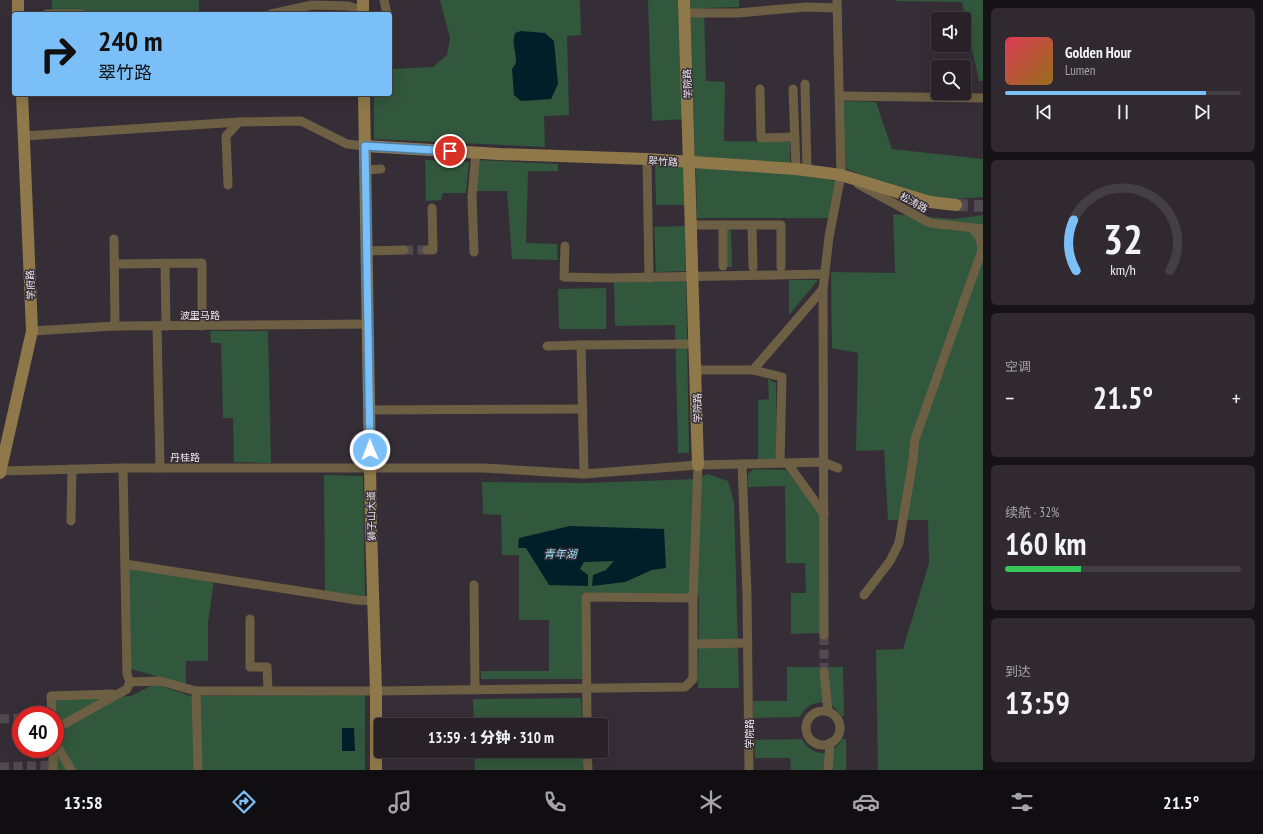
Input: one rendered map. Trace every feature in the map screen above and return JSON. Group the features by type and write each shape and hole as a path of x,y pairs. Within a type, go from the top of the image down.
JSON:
{"street":[{"path":"18,0 18,12"},
{"path":"384,0 387,12"},
{"name":"学院路","path":"684,0 698,465"},
{"path":"685,13 737,13 775,4 837,4 841,175 829,238 823,289 824,635"},
{"path":"280,12 312,5 363,8"},
{"path":"802,169 805,84"},
{"path":"760,89 761,138 795,137"},
{"path":"793,89 795,137 802,169"},
{"name":"学府路","path":"0,472 32,330 22,96"},
{"name":"狮子山大道","path":"364,96 370,468 376,691 376,770"},
{"path":"840,96 983,98"},
{"path":"24,136 239,122 301,121 347,144 365,146"},
{"path":"228,185 226,136 239,122"},
{"name":"翠竹路","path":"365,146 802,169 841,175 930,202 956,205"},
{"path":"474,252 472,197 476,152"},
{"path":"647,160 648,278"},
{"path":"365,170 381,169"},
{"name":"松涛路","path":"841,175 930,223 983,229"},
{"path":"427,250 433,250 432,208"},
{"path":"691,225 781,225 782,267"},
{"path":"723,225 724,266"},
{"path":"752,225 753,267"},
{"path":"864,595 890,561 899,543 913,460 915,439 982,250 980,238 972,228"},
{"path":"114,239 115,326"},
{"path":"565,246 564,277 648,278 825,274"},
{"path":"367,251 404,250"},
{"path":"160,468 162,326 165,263"},
{"path":"114,264 202,263 202,326"},
{"path":"753,370 823,289"},
{"name":"波里马路","path":"32,330 115,326 368,324"},
{"path":"547,346 695,344"},
{"path":"581,345 584,474"},
{"path":"696,370 753,370 782,377 784,463 824,514"},
{"path":"369,410 583,409"},
{"path":"130,682 160,681 196,691 376,691 685,687 693,679 693,598 698,465 823,462 838,468"},
{"name":"学院路","path":"742,464 747,594 749,770"},
{"name":"丹桂路","path":"0,472 123,468 483,468 584,474 698,465"},
{"path":"64,724 114,694 127,689 130,682 127,674 123,468"},
{"path":"71,521 72,469"},
{"path":"125,564 357,600 374,601"},
{"path":"474,585 475,690"},
{"path":"587,718 586,597 693,598"},
{"path":"250,619 250,667 267,667 268,691"},
{"path":"693,644 748,643"},
{"path":"824,672 828,712"},
{"path":"196,691 198,770"},
{"path":"52,706 51,696 114,694"},
{"path":"818,711 833,714 839,724 838,735 830,743 819,744 814,742 810,738 806,728 806,723 813,714 818,711"},
{"path":"828,770 830,743"},
{"path":"53,758 53,770"},
{"path":"64,758 71,770"},
{"path":"588,758 588,770"}],"green space":[{"path":"52,0 199,0 199,12 52,12"},
{"path":"440,0 580,0 581,35 567,36 569,115 544,116 545,147 374,139 374,96 392,96 392,69 433,67 447,55 450,38"},
{"path":"648,0 681,0 686,119 652,121"},
{"path":"690,0 739,0 739,7 704,8 706,81 725,82 724,141 790,142 790,163 695,158"},
{"path":"983,0 983,81 979,81 971,44 971,12 964,12 962,2 896,1"},
{"path":"840,101 876,102 892,149 983,159 983,197 940,200 906,191 841,167"},
{"path":"425,160 469,162 466,193 443,193 441,200 426,201"},
{"path":"478,160 558,164 558,171 528,171 526,243 557,244 558,260 512,259 507,191 475,191"},
{"path":"655,164 686,166 687,205 656,205"},
{"path":"696,168 792,174 836,181 831,218 697,218"},
{"path":"893,214 954,219 983,215 983,770 878,770 876,650 903,649 929,563 928,520 888,520 884,450 856,451 858,353 832,348 831,272 895,273"},
{"path":"685,226 686,271 656,272 654,227"},
{"path":"726,229 731,229 732,267 726,267"},
{"path":"686,280 689,453 678,453 675,325 615,326 614,282"},
{"path":"789,280 818,280 789,315"},
{"path":"606,288 606,329 559,329 558,289"},
{"path":"210,331 268,331 271,463 234,462 233,418 223,418 221,343 211,343"},
{"path":"768,379 776,383 777,459 758,460 758,400 769,399"},
{"path":"754,469 786,470 820,514 821,633 791,634 791,593 806,593 805,563 786,563 785,486 748,487 748,474"},
{"path":"708,474 728,481 734,502 739,688 698,688 699,595 582,593 583,679 481,679 481,671 549,671 549,620 519,620 519,555 502,555 501,515 483,514 482,482 585,483 696,479"},
{"path":"324,475 363,476 365,597 325,591"},
{"path":"128,567 214,580 208,623 208,661 186,661 186,685 128,668"},
{"path":"787,667 843,667 844,716 841,716 832,706 826,703 820,703 809,706 800,717 753,718 753,701 787,701"},
{"path":"155,684 191,696 365,695 365,770 57,770 57,758 64,758 64,706 55,706 55,699 131,696"},
{"path":"581,698 582,718 474,718 473,699"},
{"path":"802,739 811,749 822,753 833,750 842,739 846,739 846,770 791,770 790,758 755,758 754,740"},
{"path":"474,758 583,758 583,770 475,770"}],"water":[{"path":"521,31 545,33 554,41 558,84 551,99 521,101 514,95 512,69 516,58 514,40 515,33"},
{"name":"青年湖","path":"570,526 664,529 666,568 652,570 625,582 592,586 593,575 606,570 614,561 584,562 580,569 588,575 588,586 549,585 526,548 518,548 519,538"},
{"path":"342,728 354,728 355,751 342,751"}],"tunnel":[{"path":"956,205 983,206"},
{"path":"404,250 427,250"},
{"path":"824,635 824,672"},
{"path":"0,719 12,718"},
{"path":"0,767 53,765"}],"route":[{"path":"370,450 365,146 450,151"}]}
